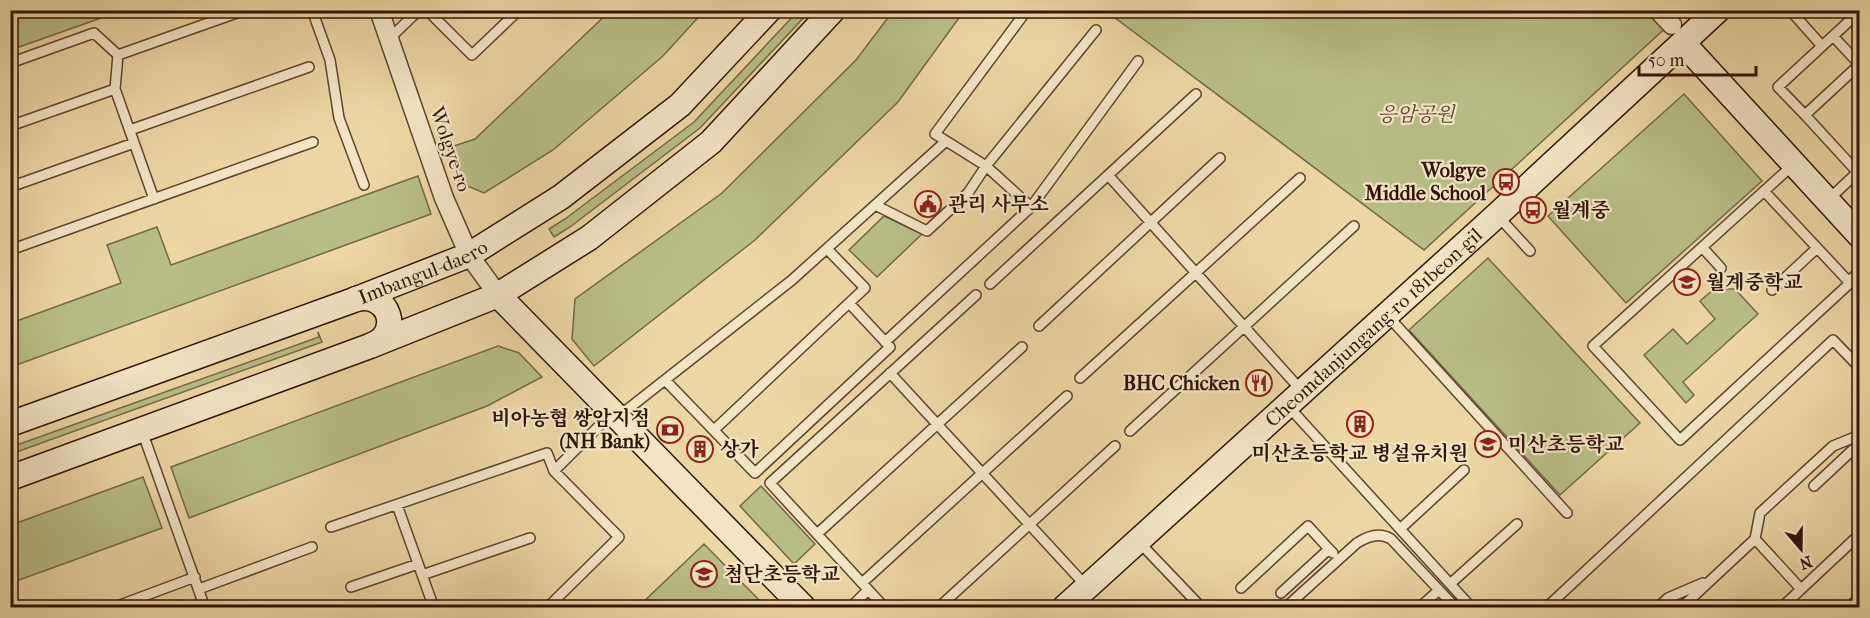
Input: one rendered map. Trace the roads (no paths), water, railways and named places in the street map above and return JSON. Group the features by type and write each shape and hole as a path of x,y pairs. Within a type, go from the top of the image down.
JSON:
{"main road":[{"name":"Imbangul-daero","path":"10,424 354,300 469,255 561,197 680,105 769,10"},
{"path":"10,478 370,346 498,295 588,238 711,142 833,10"},
{"name":"Cheomdanjungang-ro 181beon-gil","path":"1064,608 1497,215 1677,34 1718,10"},
{"path":"1677,34 1860,236"},
{"path":"498,295 804,608"},
{"path":"354,300 373,298 380,302 389,315 388,331 377,343 370,346"}],"street":[{"name":"Wolgye-ro","path":"379,10 444,198 469,255 498,295"},
{"path":"1658,10 1677,34"}],"lane":[{"path":"118,56 245,10"},
{"path":"312,10 330,60 339,118 364,185"},
{"path":"389,39 419,10"},
{"path":"428,10 472,55 519,10"},
{"path":"1027,10 935,134 986,166 1031,207"},
{"path":"1790,10 1822,46"},
{"path":"1827,201 1859,172 1778,87 1860,11"},
{"path":"875,205 927,231 968,193 986,166 1096,30"},
{"path":"10,63 94,33 118,56"},
{"path":"1805,115 1859,64 1849,46 1833,36"},
{"path":"118,56 115,89 154,199"},
{"path":"885,342 1031,207 1138,61"},
{"path":"130,130 309,67"},
{"path":"10,126 115,89"},
{"path":"990,284 1196,94"},
{"path":"10,250 313,142"},
{"path":"554,471 614,415 665,380 792,280 945,142"},
{"path":"10,187 134,143"},
{"path":"1038,326 1220,158"},
{"path":"1794,164 1593,346 1680,440 1850,283 1848,282 1860,271"},
{"path":"1108,175 1244,327 1295,399 1400,529 1472,608"},
{"path":"1080,378 1300,178"},
{"path":"1764,191 1848,282"},
{"path":"1497,215 1530,251"},
{"path":"1130,431 1354,226"},
{"path":"1702,247 1721,268"},
{"path":"1772,290 1817,248"},
{"path":"714,430 865,288 827,249"},
{"path":"885,608 770,483 976,295"},
{"path":"665,380 755,473 890,347 849,303"},
{"path":"1387,315 1567,513"},
{"path":"1546,608 1833,340 1860,368"},
{"path":"817,534 1022,347"},
{"path":"890,373 1087,587"},
{"path":"850,608 865,586 982,473 1067,396"},
{"path":"142,431 206,608"},
{"path":"1681,608 1755,539 1760,513 1833,446 1860,435"},
{"path":"1814,486 1860,444"},
{"path":"938,608 1115,446"},
{"path":"332,527 547,453 554,471 619,537 547,608"},
{"path":"1400,529 1464,470"},
{"path":"397,505 434,608"},
{"path":"1450,584 1517,524"},
{"path":"1241,588 1308,526 1339,560"},
{"path":"1781,608 1860,534"},
{"path":"1285,608 1364,539 1379,535 1386,536 1455,608"},
{"path":"422,575 530,538"},
{"path":"1755,539 1801,589"},
{"path":"1138,540 1202,608"},
{"path":"199,589 312,547"},
{"path":"1281,593 1329,549"},
{"path":"351,587 418,564"},
{"path":"112,608 195,577"},
{"path":"1658,608 1668,598 1711,580"},
{"path":"1419,608 1439,590"},
{"path":"1848,608 1860,597"}],"place":[{"name":"Wolgye Middle School","path":"1506,182"},
{"name":"관리 사무소","path":"928,204"},
{"name":"월계중","path":"1533,210"},
{"name":"월계중학교","path":"1687,282"},
{"name":"BHC Chicken","path":"1259,383"},
{"name":"미산초등학교 병설유치원","path":"1360,424"},
{"name":"비아농협 쌍암지점 (NH Bank)","path":"670,430"},
{"name":"미산초등학교","path":"1488,444"},
{"name":"상가","path":"700,449"},
{"name":"첨단초등학교","path":"704,574"}],"park label":[{"name":"응암공원","path":"1416,114"}]}
